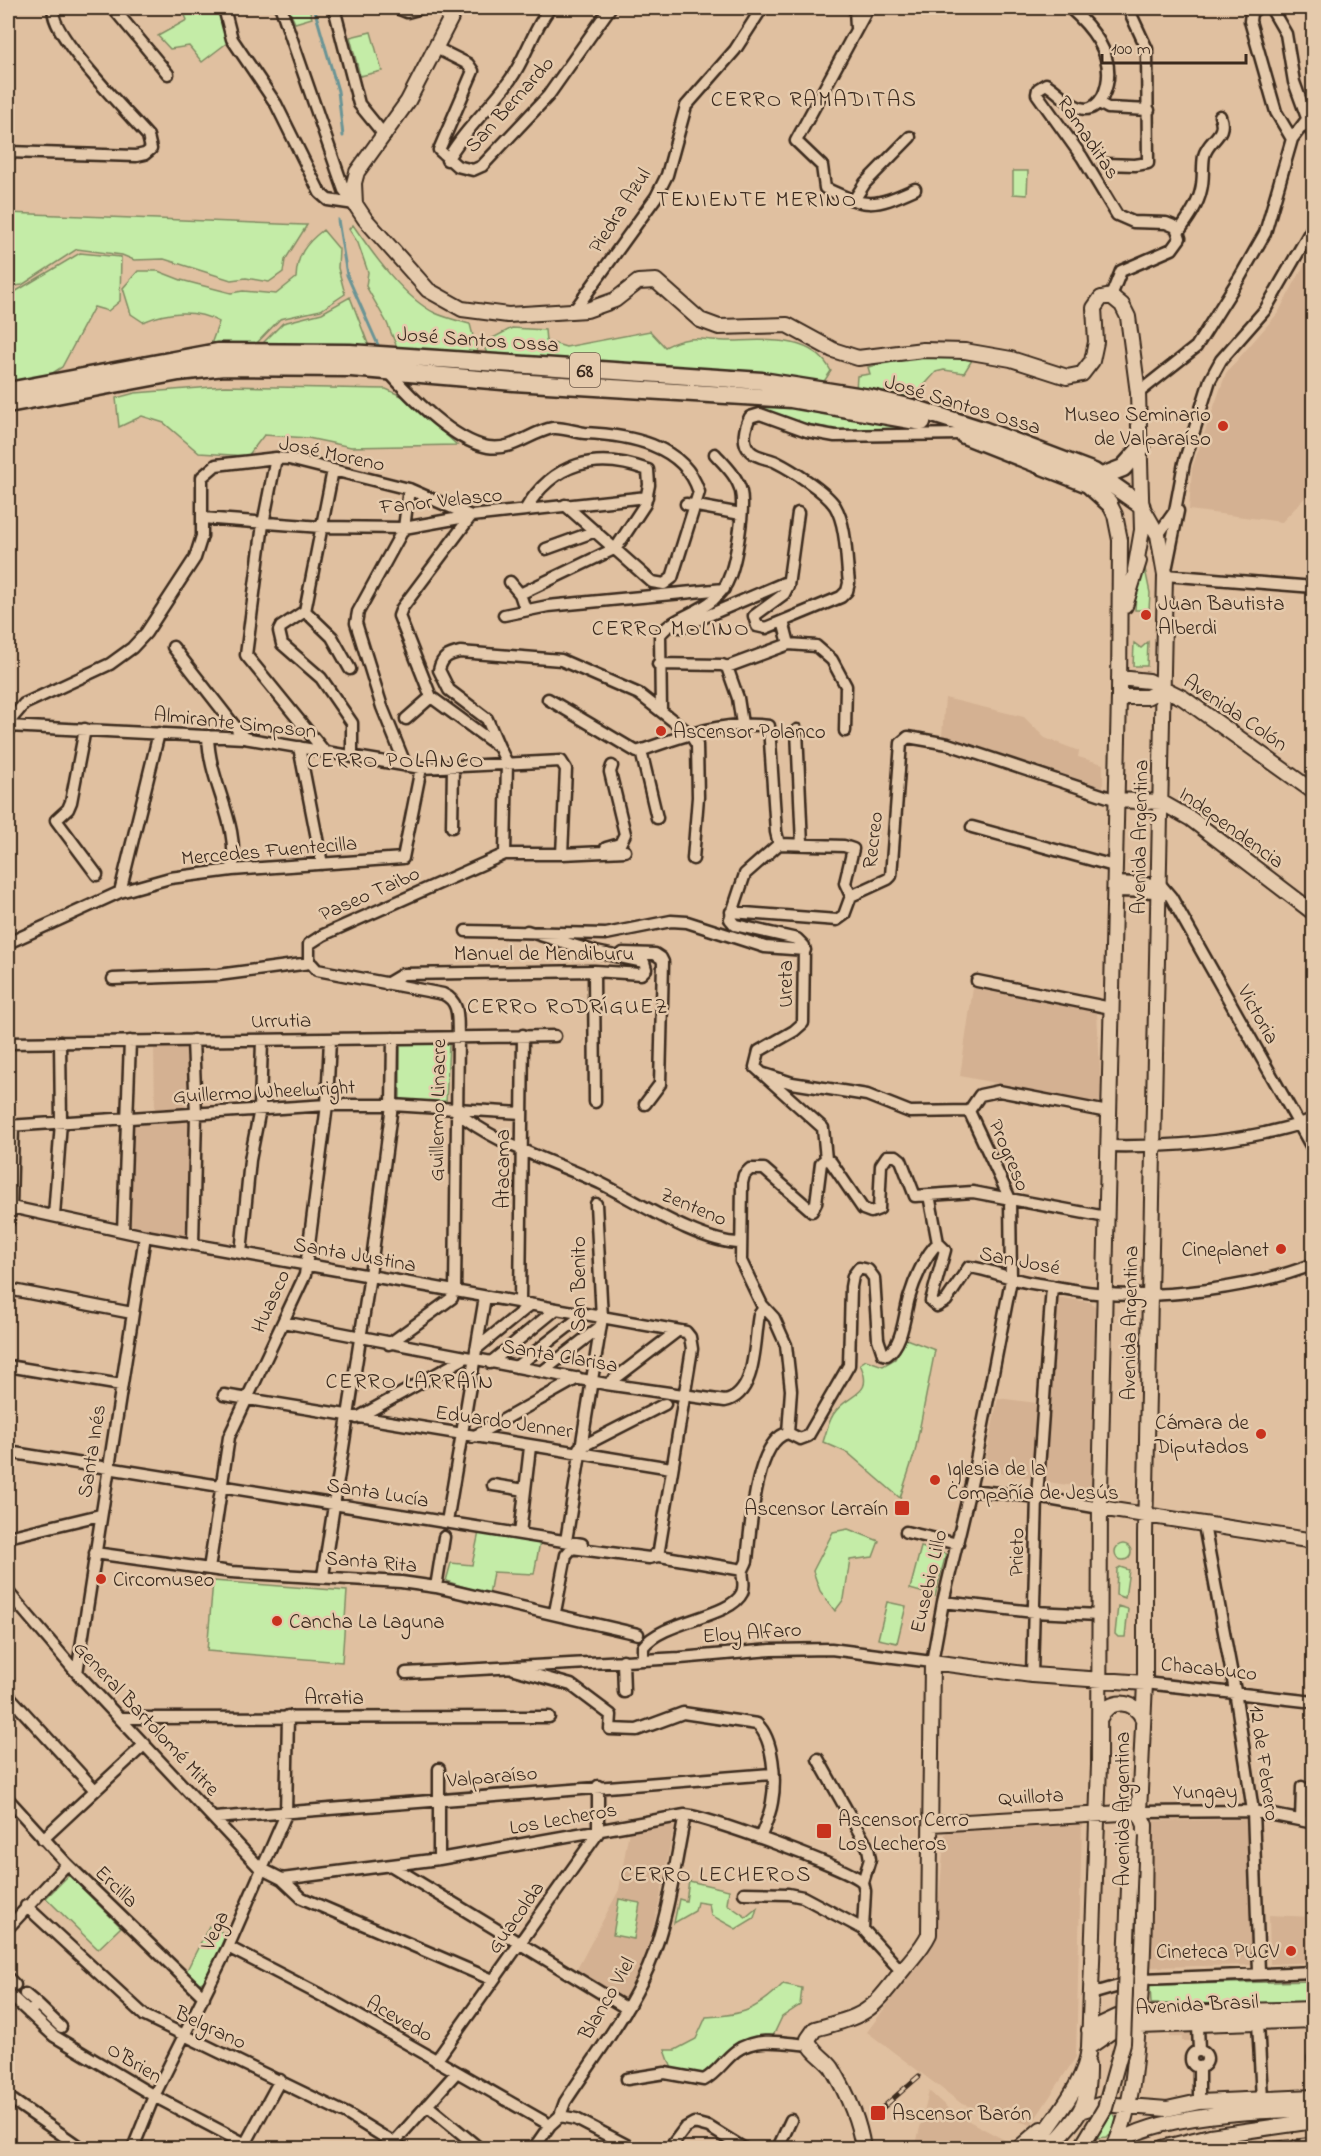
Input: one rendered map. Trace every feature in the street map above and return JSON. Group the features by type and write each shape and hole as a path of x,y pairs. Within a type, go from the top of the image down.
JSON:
{"highway":[{"name":"José Santos Ossa","path":"8,391 217,352 350,353 762,381 870,398 917,409 999,436 1102,476 1142,505"},
{"name":"José Santos Ossa","path":"8,404 179,372 224,367 387,369 514,382 791,399 892,415 962,434 1081,481 1100,492 1109,503"},
{"path":"1102,476 1123,468 1141,448"}],"main road":[{"path":"456,8 408,101 357,172 354,183 355,204 365,219 428,290 452,305 476,312 508,315 587,310 615,300 638,282 649,280 656,281 700,321 718,327 776,323 796,328 832,350 858,358 923,350 965,351 1011,359 1049,373 1075,377 1088,368 1094,352 1094,308 1101,298 1111,296 1126,310 1128,317 1138,393 1142,530 1135,570"},
{"name":"Avenida Argentina","path":"1054,2117 1066,2099 1088,2053 1100,1718 1100,1508 1119,697 1120,540 1115,515 1109,503"},
{"name":"Avenida Argentina","path":"1113,2146 1129,2105 1133,2085 1143,1979 1144,1825 1139,1812 1145,1683 1150,1294 1163,891 1161,802 1165,575 1158,535 1142,505"},
{"path":"1119,646 1126,598 1135,570 1143,551 1158,535"},
{"path":"1135,570 1143,558 1152,556 1165,575"},
{"name":"Avenida Colón","path":"1119,678 1149,681 1183,698 1314,792"},
{"name":"Avenida Colón","path":"1119,697 1147,697 1163,689"},
{"name":"Independencia","path":"1117,800 1161,802 1191,819 1313,913"},
{"path":"1313,913 1314,899"},
{"path":"1100,1508 1314,1541"},
{"name":"Eloy Alfaro","path":"932,1662 1032,1675 1100,1680"},
{"name":"Eusebio Lillo","path":"809,2044 810,2034 814,2029 851,2019 869,2010 883,1998 922,1948 929,1934 932,1662"},
{"name":"Chacabuco","path":"1100,1680 1145,1683"},
{"path":"1100,1718 1105,1709 1120,1703 1134,1707 1143,1719"},
{"path":"1082,2148 1108,2100 1123,2043 1131,1834 1133,1823 1139,1812"},
{"name":"Yungay","path":"1096,1814 1139,1812"},
{"name":"Quillota","path":"932,1824 1096,1814"},
{"name":"Avenida Brasil","path":"1088,2053 1115,2030 1139,2020 1314,2009"},
{"name":"Avenida Brasil","path":"1089,2030 1117,2017 1198,2025 1314,2020"},
{"path":"809,2044 831,2066 846,2093 859,2125 863,2148"},
{"path":"1082,2148 1076,2135 1089,2080 1088,2053"},
{"path":"1133,2085 1150,2109"},
{"path":"1050,2148 1082,2112 1102,2104 1167,2109 1199,2102 1314,2097"},
{"path":"1113,2146 1160,2126 1201,2117 1314,2110"},
{"path":"1019,2148 1054,2117"},
{"path":"1035,2148 1054,2117"},
{"path":"1162,2148 1210,2136 1314,2121"}],"street":[{"path":"8,152 136,156 149,152 151,144 148,136 56,28 54,8"},
{"path":"113,8 168,74"},
{"path":"224,8 232,39 276,104 320,193 328,200 355,204"},
{"path":"281,8 344,190 355,204"},
{"path":"334,8 359,104 385,136"},
{"path":"397,8 407,12 422,8"},
{"path":"447,160 465,132 511,79 535,26 550,8"},
{"name":"San Bernardo","path":"436,48 468,64 473,71 439,145 440,154 469,171 482,166 548,96 610,8"},
{"name":"Piedra Azul","path":"574,311 656,197 667,175 686,106 735,50 762,8"},
{"path":"855,8 856,30"},
{"path":"867,8 796,141 822,166 825,188 854,200 880,204 915,189"},
{"name":"Ramaditas","path":"1070,8 1090,27 1106,56 1107,81 1099,103 1085,109 1073,104 1046,84 1038,89 1040,99 1082,157 1117,215 1133,222 1166,223 1176,227 1179,231"},
{"path":"1105,164 1148,163 1147,49 1128,8"},
{"path":"1257,8 1251,13 1250,21 1276,112 1292,139"},
{"path":"1274,8 1286,34 1294,82 1314,137"},
{"path":"1099,103 1108,108 1149,110"},
{"path":"1111,296 1121,271 1172,249 1180,238 1179,231 1197,202 1202,189 1204,156 1221,134 1223,123 1220,116"},
{"path":"1138,393 1196,347 1240,277 1265,233 1292,139 1308,118"},
{"path":"854,200 865,183 910,137"},
{"path":"344,190 357,172"},
{"path":"1158,535 1175,511 1184,463 1210,380 1221,360 1265,310 1314,225"},
{"path":"387,369 415,402 477,444 500,447 512,445 555,428 617,435 656,447 676,457 691,475 699,492 691,505 672,578 668,583 658,585 647,596"},
{"path":"798,513 788,586 783,594 754,616 754,621 761,627 783,621 841,597 847,591 849,583 840,519 829,499 777,463 750,451 745,443 744,433 750,417 760,414 807,431 835,436 962,434"},
{"path":"661,711 658,664 660,635 670,626 710,603 724,588 730,576 741,514 741,492 737,481 715,454"},
{"path":"276,458 262,524 246,655 324,751"},
{"name":"José Moreno","path":"8,725 24,704 110,664 132,648 158,618 190,568 201,543 201,482 209,468 222,462 276,458 409,489 471,516"},
{"path":"520,594 616,548 647,497 648,470 605,461 574,465 544,484 525,510"},
{"path":"333,471 305,611 281,627 279,638 282,644 321,678 352,723 352,757"},
{"path":"406,766 382,707 356,623 358,612 404,528 409,489"},
{"path":"1179,495 1178,513 1165,575 1314,587"},
{"name":"Fanor Velasco","path":"202,518 321,527 404,528 471,516 647,497"},
{"path":"565,505 658,585"},
{"path":"691,505 741,514"},
{"path":"471,516 402,608 399,616 431,697 499,747"},
{"path":"546,549 596,531"},
{"path":"510,582 520,594 525,609"},
{"path":"670,626 681,627 778,584 788,586"},
{"path":"504,615 525,609 724,588"},
{"path":"305,611 332,637 350,669"},
{"path":"783,621 789,644"},
{"path":"727,668 789,644 816,646 832,660 846,686 845,731"},
{"path":"173,647 244,738"},
{"path":"625,851 562,855 505,854 507,763 487,719 444,684 439,669 443,658 460,652 561,660 625,687 690,734 697,745 698,776 693,859"},
{"path":"658,664 722,665 727,668 738,698 742,724"},
{"path":"406,719 431,697"},
{"path":"548,699 639,752 657,818"},
{"path":"639,752 690,734 742,724 769,726 776,832 779,844"},
{"name":"Almirante Simpson","path":"8,725 244,738 421,768 561,761 565,764 562,855"},
{"path":"85,729 71,802 68,809 56,820 97,875"},
{"path":"797,730 802,845"},
{"path":"120,892 159,733"},
{"path":"208,736 208,759 234,845 232,870"},
{"name":"Recreo","path":"732,912 837,920 844,915 851,896 888,879 891,876 901,743 909,737 948,744 1117,800"},
{"path":"299,747 322,864"},
{"path":"452,827 453,766"},
{"path":"589,854 620,844 624,838 625,830 610,772 612,766"},
{"name":"Mercedes Fuentecilla","path":"8,943 120,892 170,878 232,870 403,858 421,768"},
{"path":"972,827 1114,866"},
{"path":"732,912 745,874 779,844 844,846 853,849 845,883 851,896"},
{"name":"Paseo Taibo","path":"310,963 308,949 313,940 505,854"},
{"path":"755,858 767,855"},
{"path":"1114,886 1163,891"},
{"name":"Victoria","path":"1163,891 1314,1150"},
{"name":"Ureta","path":"732,912 730,919 735,925 797,939 805,950 803,1023 794,1031 759,1051 755,1067 761,1073"},
{"name":"Manuel de Mendiburu","path":"466,931 606,934 672,921 687,922 783,955"},
{"name":"Manuel de Mendiburu","path":"386,984 403,974 594,971 641,974 646,969 644,962 596,952 527,931"},
{"name":"Manuel de Mendiburu","path":"732,938 765,947 805,950"},
{"path":"596,952 655,954 662,958 660,1084 645,1104"},
{"path":"113,979 218,975 310,963 325,974 386,984"},
{"path":"594,971 595,1102"},
{"path":"977,981 1111,1008"},
{"name":"Guillermo Linacre","path":"386,984 443,994 452,998 456,1004 458,1037 455,1110 454,1295"},
{"name":"Atacama","path":"523,1035 521,1148 525,1304"},
{"name":"Urrutia","path":"8,1043 555,1036"},
{"path":"323,1576 352,1417 392,1105 393,1038"},
{"name":"Huasco","path":"208,1569 229,1437 305,1275 327,1105 330,1039"},
{"path":"193,1244 196,1113 194,1040"},
{"path":"241,1253 250,1160 260,1109 262,1040"},
{"path":"123,1231 130,1041"},
{"path":"54,1216 61,1122 60,1042"},
{"path":"761,1073 792,1083 867,1095 910,1112 969,1111"},
{"path":"761,1073 823,1128 825,1159 831,1162 863,1209 871,1212 880,1206 881,1165 887,1155 896,1156 901,1160 913,1194 973,1192 1106,1217"},
{"name":"Progreso","path":"1011,1280 1010,1199 969,1111 980,1095 988,1091 999,1091 1108,1112"},
{"name":"Guillermo Wheelwright","path":"10,1125 327,1105 392,1105 522,1113"},
{"name":"Zenteno","path":"455,1110 466,1120 521,1148 600,1183 694,1231 740,1243 742,1183 744,1175 750,1169 756,1167 767,1171 812,1212 816,1203 821,1163 825,1159"},
{"path":"1108,1146 1154,1147 1207,1143 1298,1125 1314,1118"},
{"path":"8,1222 11,1207 10,1125"},
{"path":"788,1433 800,1439 808,1436 845,1376 852,1353 851,1287 855,1271 864,1268 874,1278 878,1339 883,1354 887,1355 894,1348 903,1326 911,1291 938,1243 929,1195"},
{"name":"San Benito","path":"566,1541 601,1322 596,1204"},
{"name":"Santa Justina","path":"11,1207 144,1236 370,1275 454,1295 485,1297 525,1304 583,1315 601,1322 686,1332 692,1343 685,1396"},
{"name":"Santa Inés","path":"77,1673 144,1236"},
{"path":"740,1243 741,1262 764,1308 780,1329 790,1365 788,1433"},
{"name":"San José","path":"938,1243 945,1250 933,1290 931,1301 933,1305 943,1304 969,1268 1011,1280 1104,1294 1150,1294 1221,1287 1284,1276 1314,1264"},
{"name":"Eusebio Lillo","path":"932,1662 943,1602 970,1490 1011,1280"},
{"name":"Prieto","path":"1032,1675 1037,1497 1052,1286"},
{"path":"8,1289 132,1313"},
{"path":"389,1344 454,1295"},
{"path":"447,1522 472,1356 485,1297"},
{"path":"352,1417 472,1356 525,1304"},
{"name":"Santa Clarisa","path":"283,1322 361,1339 472,1356 490,1363 608,1384 725,1401 740,1394 749,1375 759,1315 764,1308"},
{"path":"490,1363 555,1310"},
{"path":"516,1367 583,1315"},
{"path":"543,1372 601,1322"},
{"path":"608,1384 676,1332"},
{"path":"8,1366 121,1385"},
{"path":"473,1437 578,1378"},
{"name":"Eduardo Jenner","path":"224,1395 530,1447 579,1450 671,1468"},
{"path":"555,1612 566,1555 572,1548 649,1558 658,1556 671,1468 685,1396"},
{"path":"579,1450 665,1404"},
{"path":"643,1659 643,1647 656,1635 726,1607 740,1597 744,1587 743,1570 747,1561 763,1464 774,1442 788,1433"},
{"path":"520,1534 530,1447"},
{"name":"Santa Lucía","path":"8,1452 743,1570"},
{"path":"493,1485 525,1490"},
{"path":"970,1490 1037,1497 1100,1508"},
{"path":"8,1537 100,1515"},
{"name":"12 de Febrero","path":"1204,1525 1235,1691 1254,1811 1259,1972"},
{"path":"906,1532 958,1544"},
{"path":"436,1587 444,1537"},
{"name":"Santa Rita","path":"95,1553 208,1569 323,1576 436,1587 555,1612 638,1634"},
{"name":"General Bartolomé Mitre","path":"8,1592 77,1673 260,1868"},
{"path":"943,1602 1034,1612 1099,1615"},
{"name":"Eloy Alfaro","path":"405,1673 809,1649 932,1662"},
{"path":"624,1660 624,1692"},
{"path":"502,1666 571,1685 611,1715 610,1729 637,1730 683,1713 750,1721 760,1727 766,1737 772,1774 773,1800 760,1838"},
{"name":"Chacabuco","path":"1145,1683 1235,1691 1314,1702"},
{"path":"8,1695 95,1790"},
{"name":"Vega","path":"133,2148 154,2096 228,1947 260,1868 286,1814 288,1716"},
{"name":"Arratia","path":"120,1718 549,1717"},
{"path":"43,1839 145,1744"},
{"path":"818,1759 868,1848 870,1859 863,1882 865,1891 863,1929"},
{"path":"439,1769 440,1859"},
{"name":"Valparaíso","path":"215,1818 772,1774"},
{"path":"598,1786 598,1833"},
{"path":"1301,1820 1302,1787"},
{"name":"Ercilla","path":"8,1799 66,1864 204,1997"},
{"name":"Yungay","path":"1139,1812 1254,1811 1314,1823"},
{"name":"Los Lecheros","path":"282,1879 440,1859 598,1833 685,1815 705,1819 760,1838 863,1882"},
{"name":"Blanco Viel","path":"534,2148 550,2125 560,2116 565,2102 626,2008 649,1965 668,1900 685,1815"},
{"name":"Guacolda","path":"436,2061 598,1833"},
{"path":"8,1928 66,1864"},
{"path":"392,1866 519,1946 626,2008"},
{"path":"260,1868 282,1879 302,1898 493,1980"},
{"path":"744,1893 788,1894 803,1898 863,1929 902,1972"},
{"name":"Belgrano","path":"26,1906 145,2016 280,2080 395,2146"},
{"name":"Acevedo","path":"228,1947 336,2003 550,2125"},
{"name":"Avenida Brasil","path":"1090,1994 1143,1979 1259,1972 1314,1972"},
{"name":"O'Brien","path":"10,1985 60,2039 154,2096 248,2147"},
{"path":"25,1994 33,2009 66,2027 60,2039"},
{"path":"1258,2022 1262,2099"},
{"path":"1198,2025 1199,2051 1205,2055 1207,2060 1203,2066 1199,2067 1199,2102"},
{"path":"627,2079 665,2073 704,2080 735,2052 750,2043 809,2044"},
{"path":"395,2146 456,2073"},
{"path":"248,2147 280,2080"},
{"path":"8,2097 81,2148"},
{"path":"427,2105 479,2148"},
{"path":"560,2116 576,2119 632,2148"},
{"path":"778,2148 791,2120"},
{"path":"670,2148 688,2124 700,2123 743,2148"}],"shaded area":[{"path":"1313,249 1313,489 1282,522 1189,510 1192,468 1226,373 1278,313"},
{"path":"945,698 1024,717 1045,738 1079,751 1078,757 1103,764 1103,787 942,735"},
{"path":"973,988 1097,1012 1101,1087 1099,1104 960,1076"},
{"path":"188,1046 188,1103 183,1109 155,1111 154,1047"},
{"path":"129,1120 190,1122 189,1239 133,1227 127,1220"},
{"path":"1056,1297 1090,1302 1098,1309 1092,1489 1042,1481"},
{"path":"998,1398 1037,1403 1032,1478 983,1471"},
{"path":"1249,1819 1253,1965 1150,1967 1149,1821"},
{"path":"675,1821 659,1903 640,1978 625,2003 575,1973 619,1890 629,1830"},
{"path":"1082,1823 1076,2057 1031,2125 962,2104 867,2032 935,1940 945,1834 951,1829"},
{"path":"1269,1915 1313,1917 1313,1962 1270,1964"},
{"path":"1169,2029 1192,2029 1192,2041 1182,2041 1182,2037 1169,2037"},
{"path":"929,2091 952,2112 1012,2144 1009,2148 915,2148"}],"green space":[{"path":"182,8 205,10 224,8 232,39 202,62 189,46 170,49 158,36 187,20"},
{"path":"288,8 309,8 312,18 295,23"},
{"path":"371,32 382,71 360,76 350,37"},
{"path":"1013,171 1028,171 1027,195 1013,194"},
{"path":"8,213 307,225 285,260 283,272 269,282 246,278 231,280 164,259 134,260 122,255 77,249 22,285 8,287"},
{"path":"353,225 379,261 412,297 435,313 470,324 479,359 399,352 387,323 366,286 368,272 358,243 349,229"},
{"path":"323,230 339,249 338,268 345,294 321,310 280,319 254,346 210,347 219,322 201,315 172,314 143,322 131,314 123,288 138,271 158,271 181,280 231,293 243,291 276,294 296,278 300,256 311,240"},
{"path":"80,253 121,257 120,301 108,311 94,307 62,367 45,378 8,385 8,296"},
{"path":"350,297 370,349 259,347 283,323 322,313"},
{"path":"512,328 545,330 546,341 566,347 650,331 665,347 675,342 692,339 788,342 813,351 823,359 831,371 823,383 490,362 483,343"},
{"path":"945,357 972,360 964,373 944,370 936,372 912,399 856,390 857,376 870,374 868,367 911,358"},
{"path":"225,386 386,389 406,398 457,445 351,447 308,438 264,435 248,456 199,453 164,423 142,416 119,427 116,398 135,393"},
{"path":"785,407 862,418 926,433 841,431 803,423 759,408"},
{"path":"1144,564 1150,593 1149,610 1135,610 1136,593"},
{"path":"1148,642 1147,666 1133,666 1134,643 1141,648"},
{"path":"400,1044 449,1044 446,1104 400,1100"},
{"path":"906,1339 935,1350 915,1452 900,1498 848,1453 823,1442 833,1415 862,1389 864,1375 860,1364 866,1360 883,1366 895,1359"},
{"path":"848,1529 879,1541 873,1557 850,1560 844,1599 835,1611 820,1591 813,1571 833,1532"},
{"path":"479,1532 540,1542 534,1574 493,1572 489,1595 446,1581 451,1563 472,1565"},
{"path":"1123,1544 1129,1546 1131,1552 1129,1558 1123,1560 1117,1558 1115,1552 1117,1546"},
{"path":"921,1547 946,1554 935,1596 910,1589"},
{"path":"1120,1567 1129,1570 1125,1598 1116,1595 1117,1569"},
{"name":"Cancha La Laguna","path":"213,1581 347,1591 342,1662 207,1651"},
{"path":"887,1602 906,1606 897,1643 878,1639"},
{"path":"1118,1606 1128,1609 1125,1637 1118,1637 1115,1634"},
{"path":"69,1875 121,1927 98,1949 46,1898"},
{"path":"689,1881 729,1890 727,1904 746,1917 757,1908 754,1918 736,1929 711,1915 709,1904 697,1902 695,1911 674,1923 679,1899 686,1901"},
{"path":"619,1899 640,1903 634,1939 613,1935"},
{"path":"209,1926 226,1934 206,1980 199,1984 186,1972"},
{"path":"1313,1981 1313,2003 1151,2004 1150,1985"},
{"path":"783,1984 802,1988 800,2005 782,2017 772,2038 745,2041 705,2075 689,2074 672,2069 665,2050 675,2050 696,2039 706,2017 730,2015 749,2010"},
{"path":"1111,2112 1116,2117 1114,2130 1107,2137 1096,2138 1093,2134 1097,2114"}],"waterway":[{"path":"314,8 338,91 343,136"},
{"path":"338,220 347,275 378,345"}],"railway":[{"path":"872,2117 919,2076"},
{"path":"1229,2148 1314,2139"}],"place":[{"name":"Museo Seminario de Valparaíso","path":"1223,426"},
{"name":"Juan Bautista Alberdi","path":"1146,615"},
{"name":"Ascensor Polanco","path":"661,731"},
{"name":"Cineplanet","path":"1281,1249"},
{"name":"Cámara de Diputados","path":"1261,1434"},
{"name":"Iglesia de la Compañía de Jesús","path":"935,1480"},
{"name":"Ascensor Larraín","path":"902,1508"},
{"name":"Circomuseo","path":"101,1579"},
{"name":"Cancha La Laguna","path":"277,1621"},
{"name":"Ascensor Cerro Los Lecheros","path":"824,1831"},
{"name":"Cineteca PUCV","path":"1291,1951"},
{"name":"Ascensor Barón","path":"878,2113"}],"district":[{"name":"CERRO RAMADITAS","path":"814,98"},
{"name":"TENIENTE MERINO","path":"757,198"},
{"name":"CERRO MOLINO","path":"671,627"},
{"name":"CERRO POLANCO","path":"396,759"},
{"name":"CERRO RODRÍGUEZ","path":"568,1005"},
{"name":"CERRO LARRAÍN","path":"410,1380"},
{"name":"CERRO LECHEROS","path":"716,1873"}]}
